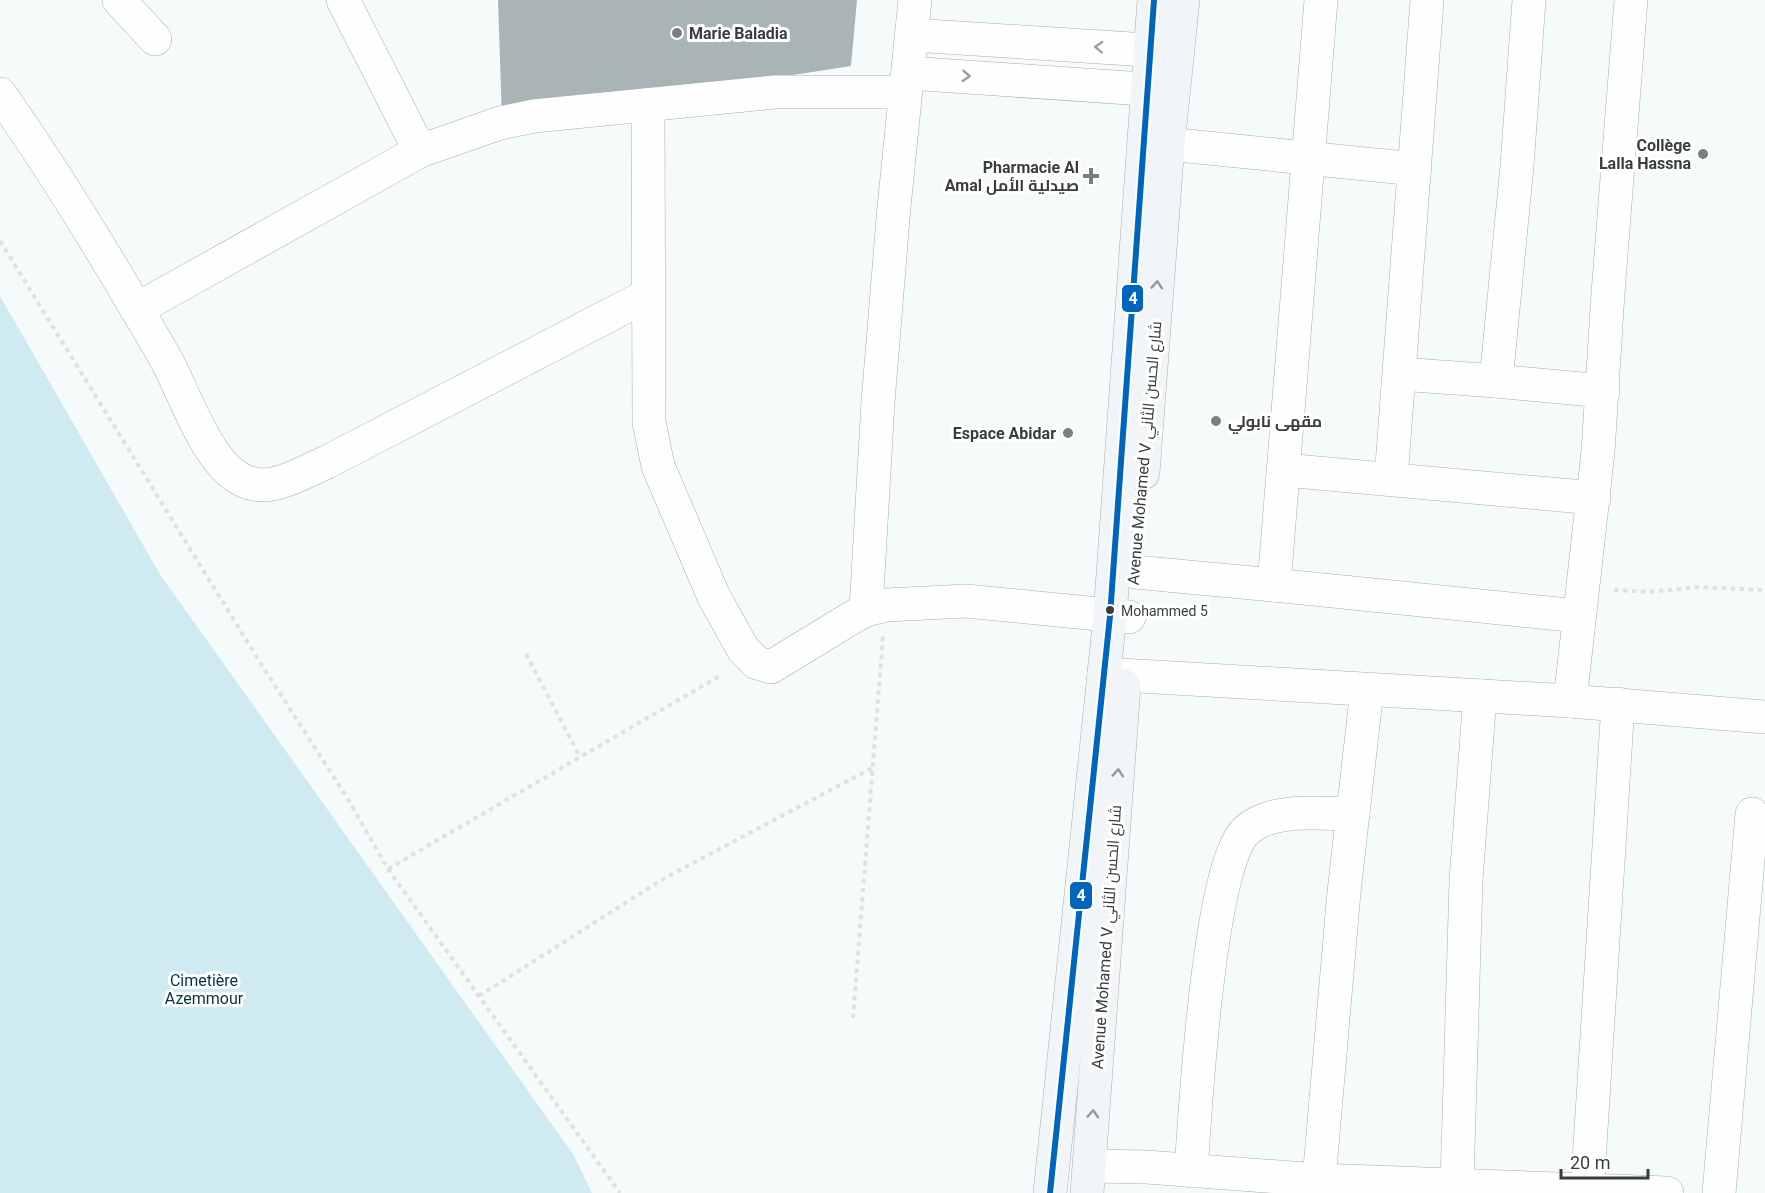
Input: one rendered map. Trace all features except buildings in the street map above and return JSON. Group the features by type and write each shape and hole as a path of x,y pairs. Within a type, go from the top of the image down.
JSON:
{"main road":[{"name":"Avenue Mohamed V شارع الحسن الثاني","path":"1154,0 1164,51"},
{"name":"Avenue Mohamed V شارع الحسن الثاني","path":"1088,1179 1114,675 1160,90 1164,51 1183,0"},
{"name":"Avenue Mohamed V شارع الحسن الثاني","path":"1119,617 1135,572 1168,144 1160,90"},
{"name":"Avenue Mohamed V شارع الحسن الثاني","path":"1050,1193 1114,675"}],"street":[{"path":"119,0 155,39"},
{"path":"343,0 420,151"},
{"path":"876,608 878,402 915,0"},
{"path":"1274,585 1321,0"},
{"path":"1391,479 1427,0"},
{"path":"1496,381 1517,166 1529,0"},
{"path":"1570,701 1594,498 1631,0"},
{"path":"912,35 1164,51"},
{"path":"137,309 420,151 500,123 534,116 775,92 906,82 1160,90"},
{"path":"0,94 76,207 137,309 208,441 223,464 237,477 254,485 268,485 327,462 648,295"},
{"path":"648,105 649,422 658,466 714,597 733,635 750,658 764,667 777,664 876,608 966,602 1119,617"},
{"path":"1168,144 1308,156 1415,169"},
{"path":"1400,374 1603,391"},
{"path":"1284,470 1594,498"},
{"path":"1135,572 1274,585 1581,602"},
{"path":"1114,675 1618,704 1765,717"},
{"path":"1319,1180 1344,892 1367,690"},
{"path":"1457,1184 1466,880 1480,696"},
{"path":"1587,1191 1618,704"},
{"path":"1191,1171 1210,963 1218,909 1232,853 1246,831 1263,820 1290,815 1353,814"},
{"path":"1719,1193 1752,814"},
{"path":"1088,1179 1191,1171 1319,1180 1667,1193"}],"path":[{"path":"0,241 346,796 388,869 620,1193"},
{"path":"1581,602 1697,587 1765,590"},
{"path":"853,1018 872,768 876,608"},
{"path":"526,654 580,757"},
{"path":"388,869 750,658"},
{"path":"479,996 663,879 872,768"}],"green space":[{"name":"Cimetière Azemmour","path":"0,296 161,576 573,1154 592,1193 0,1193"}],"transit line":[{"name":"4","path":"1050,1193 1110,616 1154,0"}],"place":[{"name":"Marie Baladia","path":"677,33"},
{"name":"Collège Lalla Hassna","path":"1703,154"},
{"name":"Pharmacie Al Amal صيدلية الأمل","path":"1091,176"},
{"name":"مقهى نابولي","path":"1216,421"},
{"name":"Espace Abidar","path":"1068,433"},
{"name":"Mohammed 5","path":"1110,610"}]}
